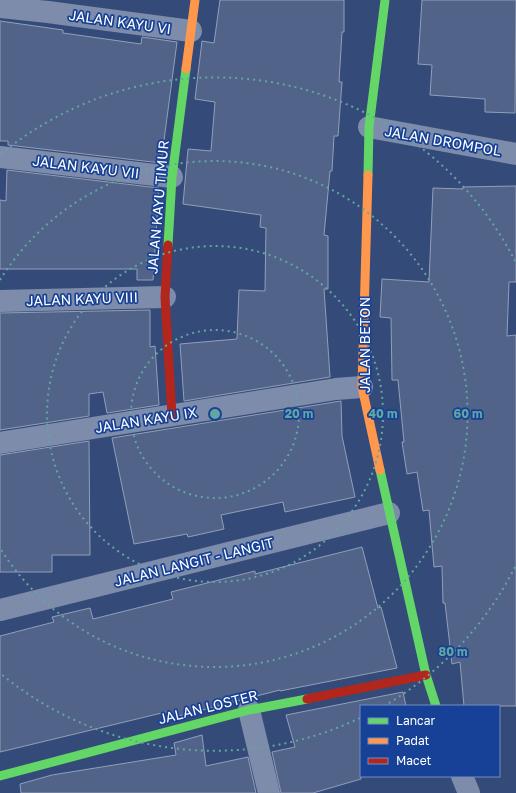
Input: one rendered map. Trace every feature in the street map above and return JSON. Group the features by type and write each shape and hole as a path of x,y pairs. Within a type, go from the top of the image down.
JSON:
{"street":[{"name":"JALAN KAYU TIMUR","path":"172,416 165,296 172,177 195,0"},
{"name":"JALAN BETON","path":"385,0 369,127 362,387 388,513 426,675 436,705"},
{"name":"JALAN KAYU VI","path":"0,7 49,6 191,31"},
{"name":"JALAN DROMPOL","path":"369,127 516,154"},
{"name":"JALAN KAYU VII","path":"0,156 172,177"},
{"name":"JALAN KAYU VIII","path":"0,301 165,296"},
{"name":"JALAN KAYU IX","path":"0,443 336,389 362,387"},
{"name":"JALAN LANGIT - LANGIT","path":"0,610 388,513"},
{"name":"JALAN LOSTER","path":"0,776 249,710 426,675"},
{"path":"249,710 269,793"},
{"path":"462,777 468,793"}],"building":[{"path":"220,0 344,0 344,32 342,32 339,82 342,82 338,136 334,136 332,171 330,171 324,235 328,236 328,289 324,289 330,377 184,401 180,344 237,339 239,290 265,291 266,228 260,227 261,215 183,204 188,149 211,151 215,102 195,99 202,41 214,43"},
{"path":"422,0 516,0 515,113 485,112 485,99 430,95 432,65 418,64"},
{"path":"0,21 63,30 63,33 141,44 142,37 177,42 161,163 8,145 8,141 0,141"},
{"path":"7,170 159,188 153,280 137,280 137,269 0,269 0,200 6,201"},
{"path":"516,186 516,282 509,282 507,336 516,335 516,706 464,705 460,662 452,664 445,603 443,603 442,566 434,567 429,510 423,511 417,472 407,474 402,442 404,442 398,380 392,380 391,318 380,317 382,279 429,282 433,188 463,189 463,187"},
{"path":"150,310 150,347 155,346 159,405 107,413 103,392 89,394 89,416 0,430 0,313"},
{"path":"341,401 342,436 355,497 285,512 283,502 221,515 224,529 188,537 187,534 134,544 112,438"},
{"path":"89,441 90,555 52,555 52,572 0,572 0,455"},
{"path":"362,547 378,608 381,607 397,668 280,690 171,718 170,711 0,752 0,636 54,622 52,617 90,608 93,619 173,599 171,592 255,571 255,574"},
{"path":"403,692 406,705 360,705 361,779 313,793 281,793 272,752 295,747 286,715"},
{"path":"202,735 206,766 248,757 256,793 21,793 20,784 52,775 176,755 174,743"}],"traffic: fast":[{"path":"368,175 369,127 385,0"},
{"path":"168,245 172,177 186,69"},
{"path":"380,470 426,675 436,705"},
{"path":"0,776 249,710 307,699"}],"traffic: slow":[{"path":"186,69 195,0"},
{"path":"368,175 362,387 380,470"}],"traffic: jam":[{"path":"168,245 165,297 172,416"},
{"path":"307,699 426,675"}]}
